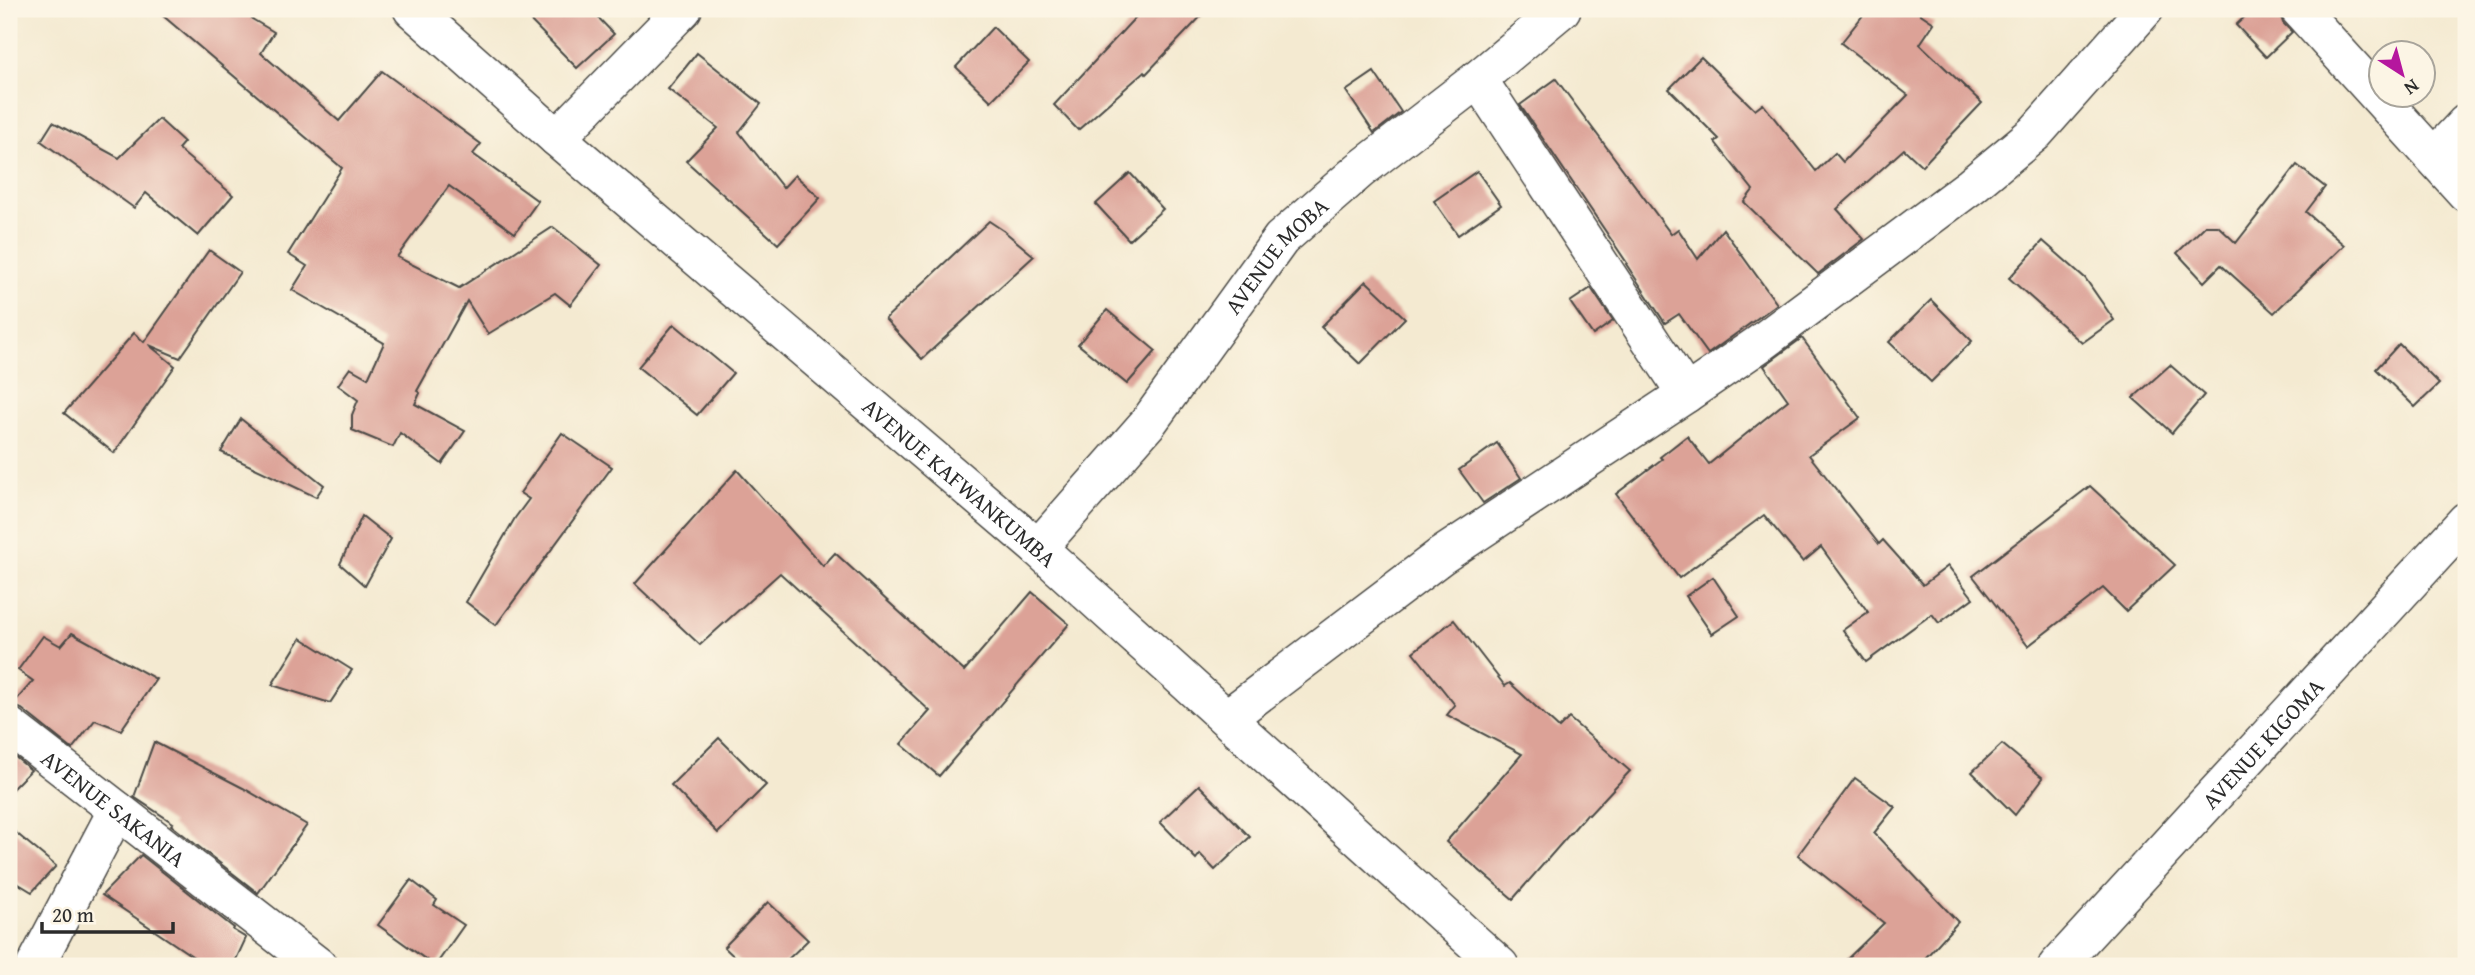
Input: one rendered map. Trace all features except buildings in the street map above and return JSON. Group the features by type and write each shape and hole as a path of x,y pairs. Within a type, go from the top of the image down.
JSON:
{"street":[{"name":"AVENUE KAFWANKUMBA","path":"412,9 557,138 1038,548 1500,966"},
{"path":"557,138 683,9"},
{"name":"AVENUE MOBA","path":"1038,548 1148,423 1281,239 1360,170 1478,79 1562,9"},
{"path":"1227,718 1441,556 1759,344 1960,195 2035,133 2145,9"},
{"path":"2299,9 2466,193"},
{"path":"1478,79 1686,394"},
{"path":"2434,157 2466,123"},
{"name":"AVENUE KIGOMA","path":"2057,966 2466,521"},
{"name":"AVENUE SAKANIA","path":"9,726 318,966"},
{"path":"35,966 117,810"}]}
